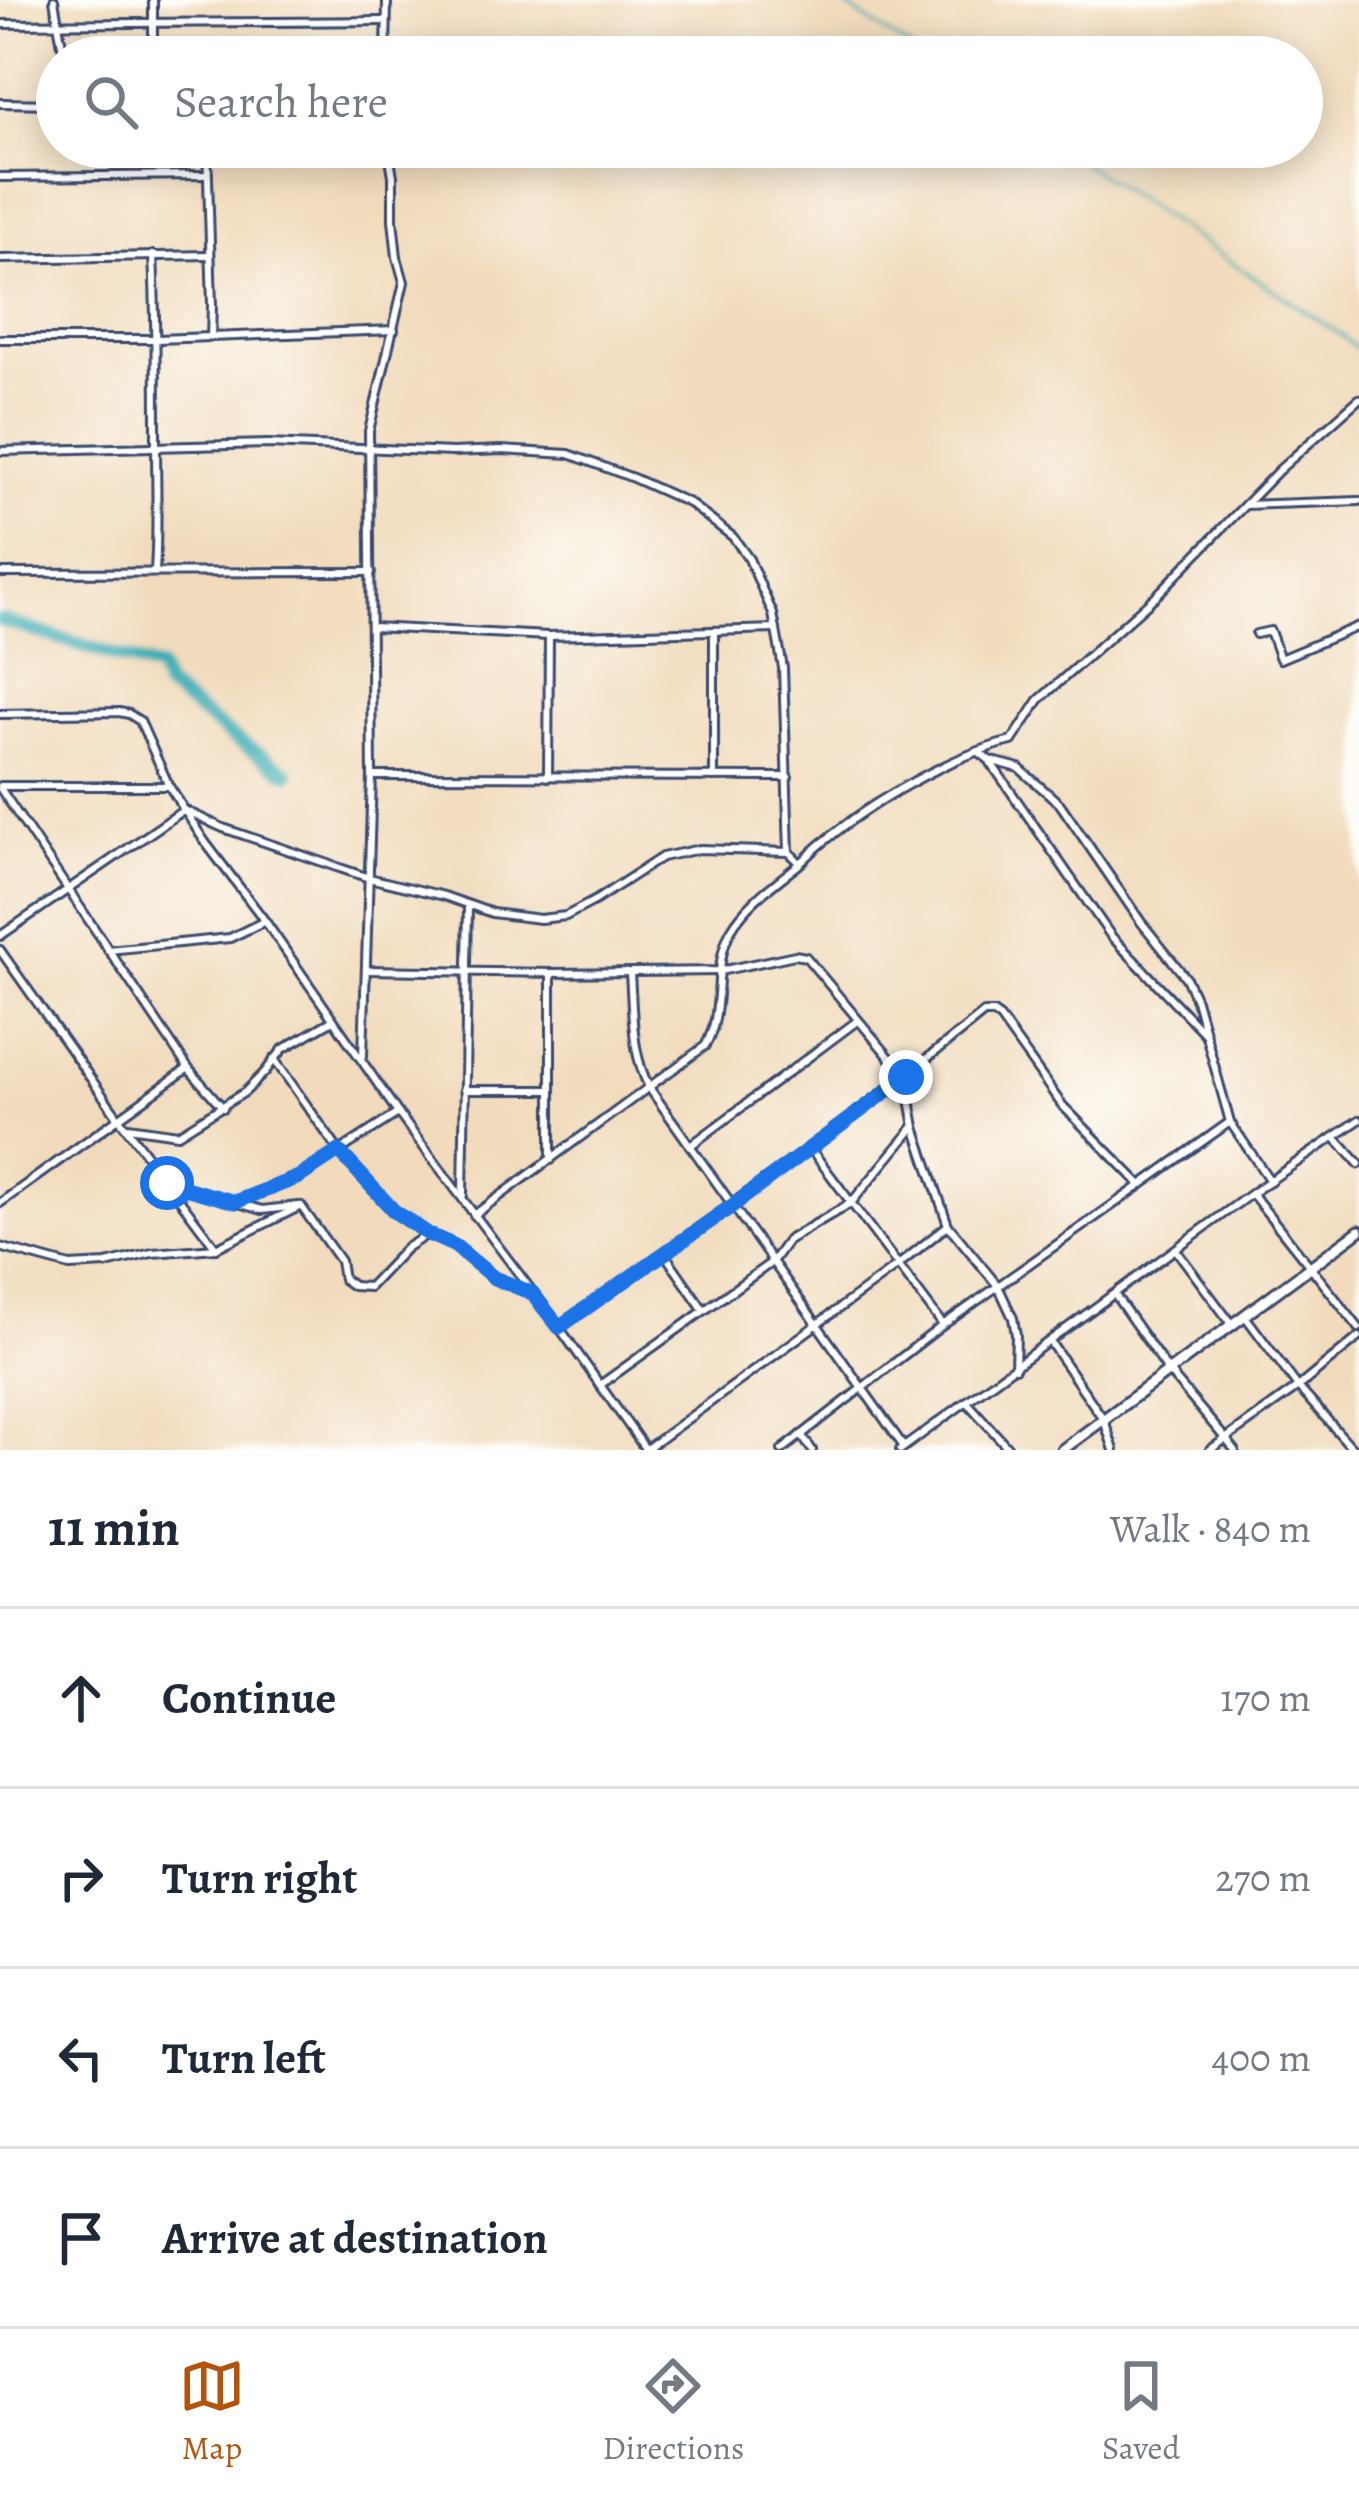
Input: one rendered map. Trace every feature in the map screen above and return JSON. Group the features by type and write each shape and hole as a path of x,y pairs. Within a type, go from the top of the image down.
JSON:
{"street":[{"path":"54,0 60,36"},
{"path":"153,0 153,36"},
{"path":"386,36 387,0"},
{"path":"0,24 386,21"},
{"path":"0,104 36,104"},
{"path":"207,168 211,337"},
{"path":"363,1059 372,776 368,448 404,282 397,257 392,168"},
{"path":"0,177 207,175"},
{"path":"153,255 159,511 155,571"},
{"path":"0,259 209,255"},
{"path":"0,340 394,330"},
{"path":"474,1214 705,1046 712,1034 726,942 770,886 826,839 879,804 978,751 1012,741 1039,700 1359,399"},
{"path":"0,452 268,443 569,454 689,503 733,537 749,559 772,614 783,668 789,852"},
{"path":"1245,505 1359,501"},
{"path":"0,573 371,572"},
{"path":"1256,634 1270,631 1280,659 1359,626"},
{"path":"372,627 549,636 776,629"},
{"path":"714,777 715,631"},
{"path":"548,777 549,636"},
{"path":"0,714 130,714 140,721 184,809 398,1113 646,1449 948,1225"},
{"path":"978,751 989,760 1111,936 1207,1036"},
{"path":"989,760 1019,768 1060,804 1141,922 1186,978 1230,1122 1270,1181"},
{"path":"372,776 788,777"},
{"path":"0,787 169,786"},
{"path":"0,787 188,1068 223,1108"},
{"path":"184,809 223,828 369,878 492,914 540,919 566,916 662,857 700,849 789,852 800,863"},
{"path":"0,936 184,809"},
{"path":"463,1197 468,905"},
{"path":"109,950 230,938 266,921"},
{"path":"0,950 216,1248"},
{"path":"366,970 630,973 719,970 795,955 806,958 906,1077 915,1127 948,1225 998,1286 1016,1328 1015,1368"},
{"path":"551,973 551,1160"},
{"path":"630,973 636,1052 650,1088 903,1449 1359,1120"},
{"path":"559,1327 732,1206 984,1013 1000,1018 1073,1118 1141,1185"},
{"path":"125,1126 178,1133 223,1108 266,1072 283,1049 334,1019"},
{"path":"690,1146 857,1021"},
{"path":"274,1059 339,1151 394,1211 455,1246 494,1278 532,1293"},
{"path":"0,1203 188,1068"},
{"path":"464,1090 551,1090"},
{"path":"235,1202 299,1177 398,1113"},
{"path":"782,1450 943,1325 1230,1122"},
{"path":"601,1385 772,1262 788,1240 851,1203 915,1127"},
{"path":"1335,1136 1359,1164"},
{"path":"810,1148 943,1325"},
{"path":"167,1183 262,1210 301,1206"},
{"path":"1210,1450 1298,1387 1359,1332 1252,1193"},
{"path":"301,1206 340,1262 343,1279 353,1286 369,1287 406,1248 428,1234"},
{"path":"0,1247 70,1266 106,1264 152,1253 216,1248 301,1206"},
{"path":"1062,1450 1359,1231"},
{"path":"1176,1250 1233,1326"},
{"path":"664,1253 704,1310"},
{"path":"1115,1295 1168,1372 1235,1450"},
{"path":"1245,1316 1298,1387 1354,1450"},
{"path":"1051,1342 1104,1420 1114,1450"},
{"path":"967,1402 1010,1450"},
{"path":"801,1436 812,1450"}],"waterway":[{"path":"837,0 891,36"},
{"path":"1090,168 1341,335 1359,352"},
{"path":"0,620 159,669 166,687 288,773"}],"route":[{"path":"167,1183 235,1202 299,1177 339,1151 394,1211 455,1246 494,1278 532,1293 559,1327 906,1077"}]}
